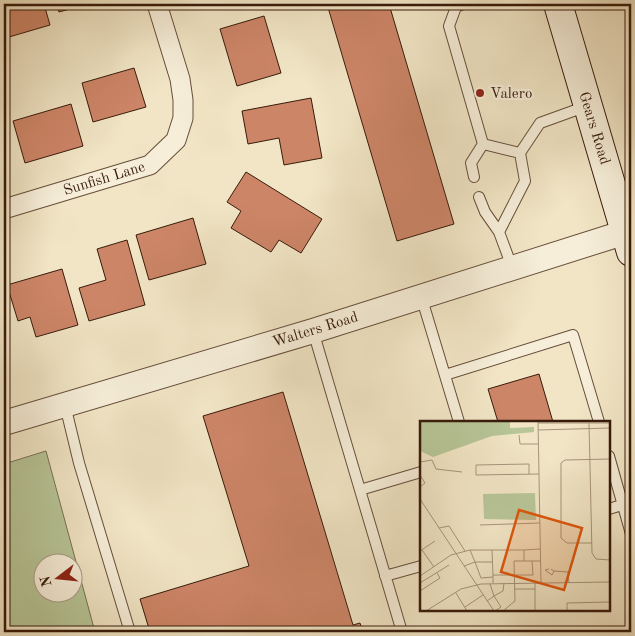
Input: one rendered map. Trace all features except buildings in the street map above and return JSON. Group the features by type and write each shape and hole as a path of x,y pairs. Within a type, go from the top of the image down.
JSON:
{"main road":[{"name":"Gears Road","path":"558,4 628,242"}],"street":[{"name":"Sunfish Lane","path":"4,209 150,165 176,140 183,118 183,100 180,79 157,4"},
{"name":"Walters Road","path":"4,423 313,331 512,267 628,242"}],"lane":[{"path":"463,4 456,7 449,26 484,144"},
{"path":"499,232 526,180 520,153 540,123 588,106"},
{"path":"484,144 520,153"},
{"path":"474,177 471,162 484,144"},
{"path":"479,197 485,212 499,232 512,267"},
{"path":"420,296 459,421"},
{"path":"313,331 402,632"},
{"path":"445,375 573,335 599,421"},
{"path":"64,404 79,463 130,632"},
{"path":"610,459 627,503 631,534"},
{"path":"360,490 420,472"},
{"path":"610,509 627,503"},
{"path":"385,576 420,566"}],"green space":[{"path":"46,451 74,554 32,554 32,604 82,604 82,584 95,632 4,632 4,464"}],"place":[{"name":"Valero","path":"480,93"}]}
